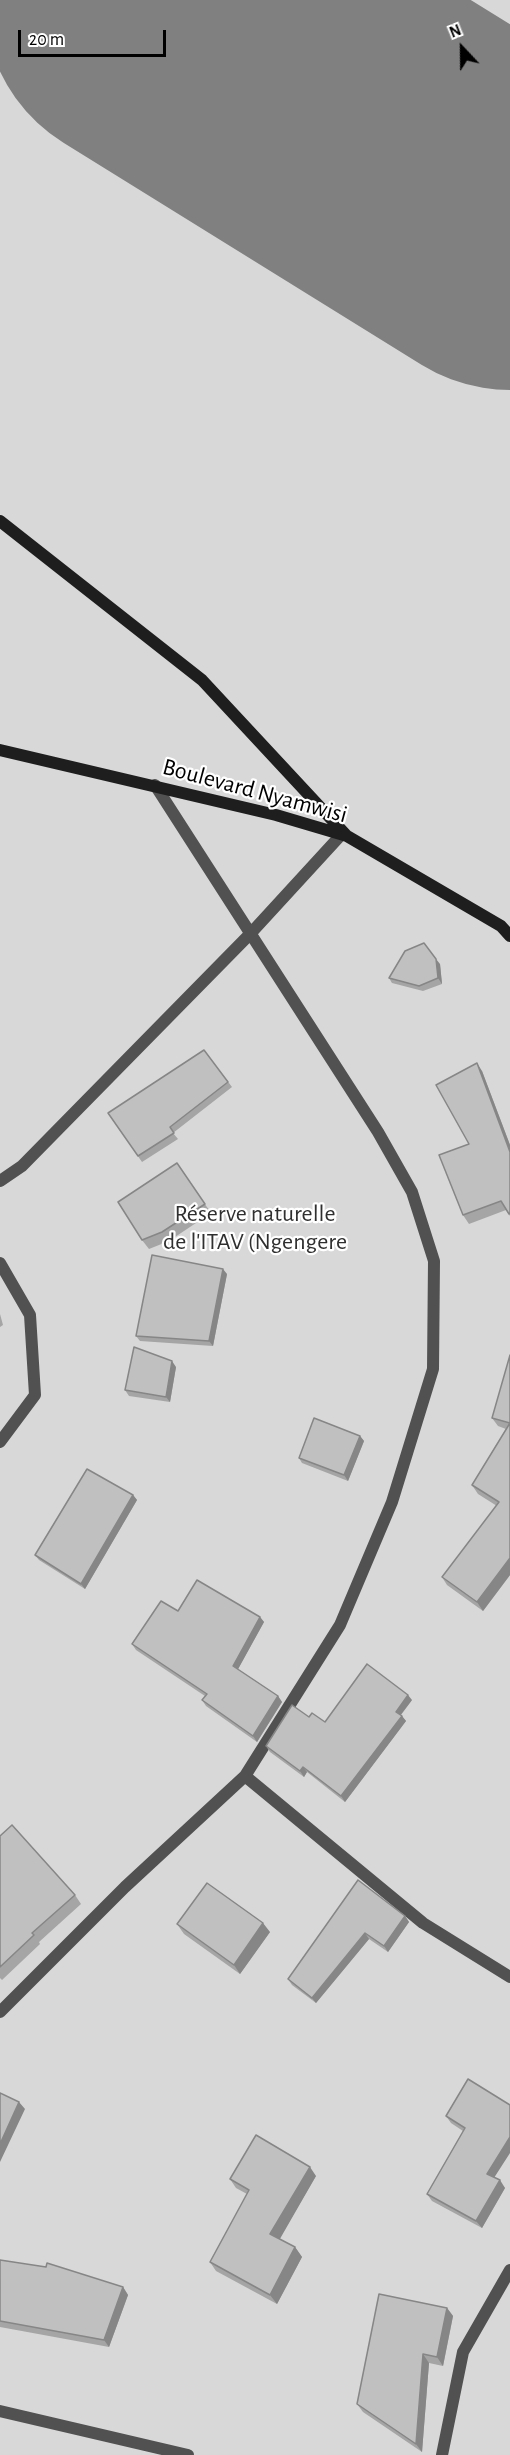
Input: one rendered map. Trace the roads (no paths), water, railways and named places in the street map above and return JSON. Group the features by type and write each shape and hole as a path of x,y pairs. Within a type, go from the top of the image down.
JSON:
{"main road":[{"path":"0,521 202,680 343,836"},
{"name":"Boulevard Nyamwisi","path":"0,750 276,814 343,836 501,926 510,936"}],"street":[{"path":"0,2012 125,1887 245,1776 340,1625 392,1502 433,1369 434,1261 412,1192 378,1132 155,785"},
{"path":"0,1181 22,1166 343,836"},
{"path":"0,1263 30,1315 35,1395 0,1442"},
{"path":"245,1776 423,1923 510,1977"},
{"path":"442,2455 463,2352 510,2270"},
{"path":"0,2411 188,2455"}],"park label":[{"name":"Réserve naturelle de l'ITAV (Ngengere","path":"255,1228"}]}
